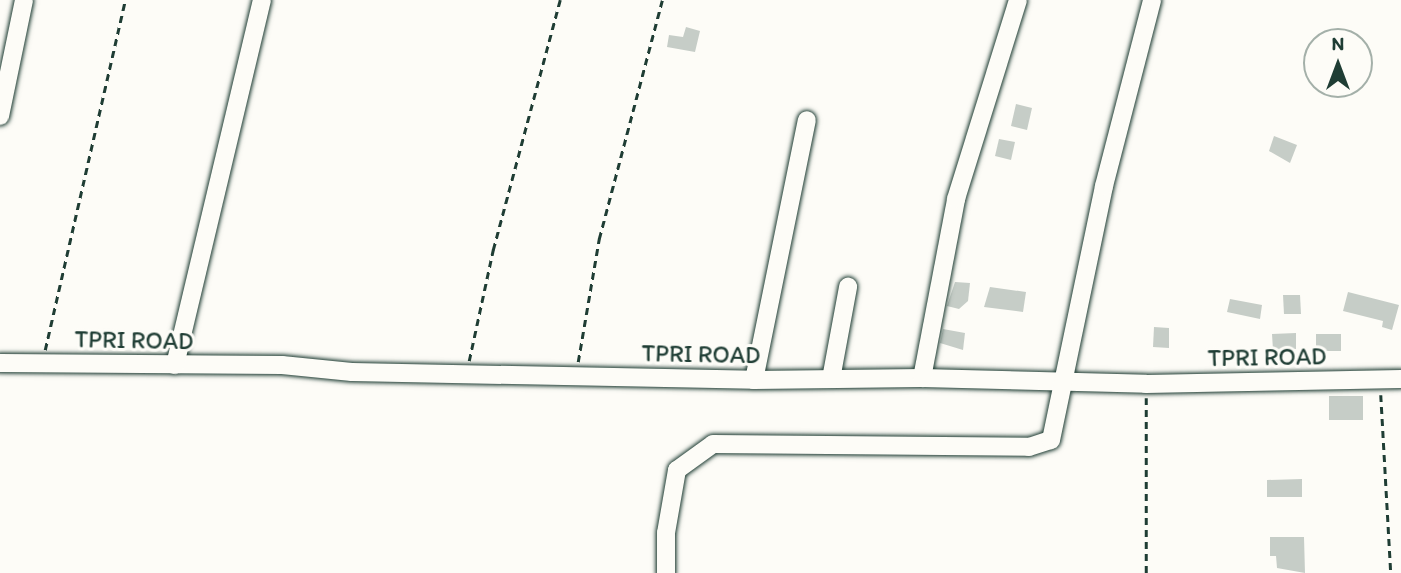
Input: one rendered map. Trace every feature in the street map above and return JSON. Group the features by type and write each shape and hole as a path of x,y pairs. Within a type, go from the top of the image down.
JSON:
{"street":[{"path":"0,116 24,0"},
{"path":"175,365 262,0"},
{"path":"922,378 956,199 1018,0"},
{"path":"666,573 672,487 677,470 705,447 730,441 1037,446 1054,433 1061,381 1104,186 1152,0"},
{"path":"754,380 807,120"},
{"path":"831,379 848,287"},
{"name":"TPRI ROAD","path":"0,363 754,380 922,378 1146,384 1401,379"}],"path":[{"path":"43,363 125,0"},
{"path":"466,374 496,237 560,0"},
{"path":"581,375 577,359 598,239 662,0"},
{"path":"1381,380 1391,573"},
{"path":"1146,384 1146,573"}],"building":[{"path":"686,27 700,31 695,52 667,47 669,35 683,37"},
{"path":"1016,104 1032,108 1027,130 1011,126"},
{"path":"1274,136 1297,145 1290,163 1269,151"},
{"path":"999,139 1015,142 1011,160 995,156"},
{"path":"955,282 970,283 968,301 959,309 947,306"},
{"path":"990,287 1026,292 1023,312 984,307"},
{"path":"1348,292 1399,305 1392,330 1382,327 1383,321 1343,311"},
{"path":"1283,295 1300,295 1301,314 1284,314"},
{"path":"1230,299 1262,305 1260,319 1227,312"},
{"path":"1154,327 1169,328 1169,348 1153,347"},
{"path":"943,329 965,333 963,350 940,343"},
{"path":"1296,333 1296,349 1273,350 1272,334"},
{"path":"1316,334 1341,334 1341,351 1316,351"},
{"path":"1329,396 1363,396 1363,420 1329,420"},
{"path":"1302,479 1302,497 1267,497 1267,480"},
{"path":"1270,537 1304,537 1305,573 1277,568 1276,556 1270,556"}]}
